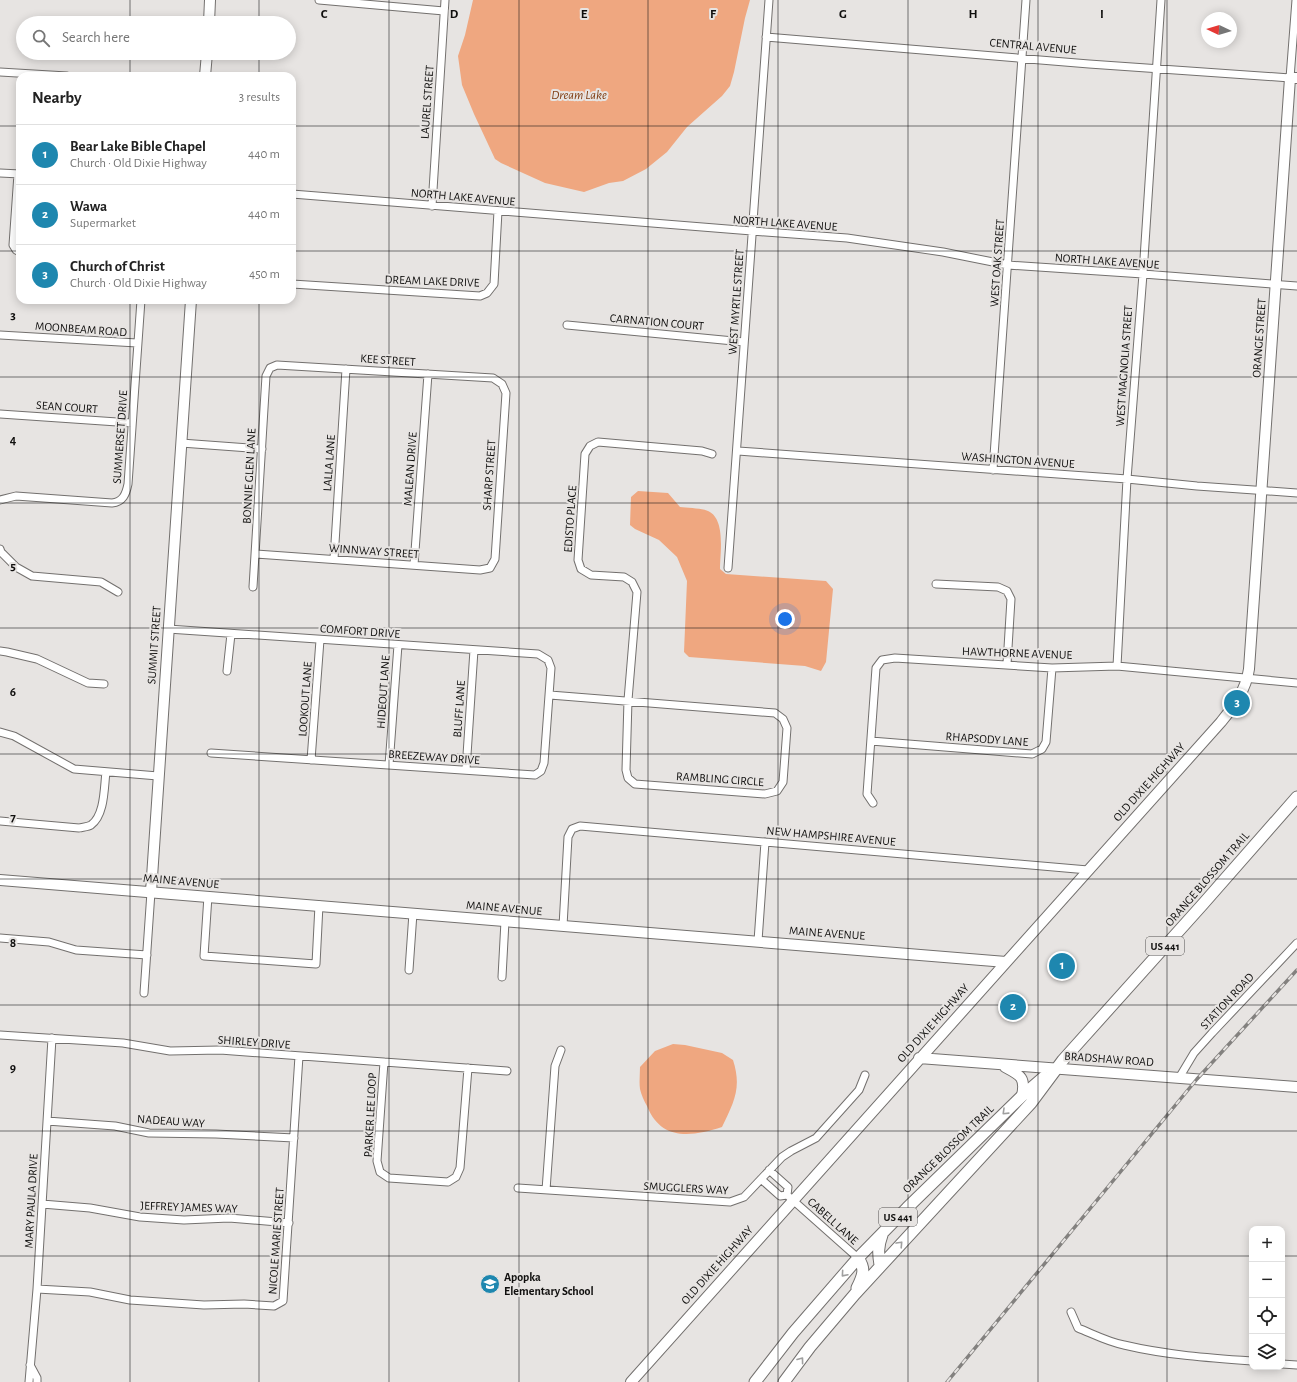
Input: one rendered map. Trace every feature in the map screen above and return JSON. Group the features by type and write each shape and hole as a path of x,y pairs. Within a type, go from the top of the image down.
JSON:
{"main road":[{"name":"ORANGE BLOSSOM TRAIL","path":"784,1382 810,1347 880,1265 1031,1103 1056,1068 1297,797"},
{"name":"ORANGE BLOSSOM TRAIL","path":"755,1382 793,1333 858,1258 1022,1096 1056,1068"},
{"path":"880,1265 878,1246 884,1231"},
{"path":"855,1294 863,1271 862,1264 858,1258"}],"street":[{"path":"209,16 210,0"},
{"path":"319,0 444,11"},
{"name":"LAUREL STREET","path":"432,206 445,0"},
{"name":"WEST MYRTLE STREET","path":"728,568 738,451 744,342 769,0"},
{"name":"WEST OAK STREET","path":"993,470 1026,0"},
{"name":"WEST MAGNOLIA STREET","path":"1117,666 1127,479 1143,274 1161,0"},
{"name":"ORANGE STREET","path":"1248,678 1276,285 1293,78 1296,0"},
{"name":"CENTRAL AVENUE","path":"766,37 1156,69 1293,78"},
{"path":"205,72 206,60"},
{"path":"0,72 16,73"},
{"path":"0,173 16,174"},
{"name":"NORTH LAKE AVENUE","path":"296,194 752,232 847,238 943,252 1008,265 1297,286"},
{"path":"16,210 13,245 16,250"},
{"name":"DREAM LAKE DRIVE","path":"296,284 480,296 484,295 491,290 494,284 498,211"},
{"name":"SUMMERSET DRIVE","path":"0,500 16,496 108,503 119,501 124,496 128,484 141,304"},
{"name":"SUMMIT STREET","path":"144,993 191,304"},
{"name":"CARNATION COURT","path":"567,325 744,342"},
{"name":"MOONBEAM ROAD","path":"0,334 137,343"},
{"name":"KEE STREET","path":"270,368 277,366 346,369 493,378 502,384"},
{"name":"BONNIE GLEN LANE","path":"253,587 266,376 270,368"},
{"name":"LALLA LANE","path":"334,559 346,369"},
{"name":"MALEAN DRIVE","path":"414,565 428,374"},
{"name":"SHARP STREET","path":"490,568 495,559 506,394 502,384"},
{"name":"SEAN COURT","path":"0,414 132,423"},
{"name":"EDISTO PLACE","path":"628,700 637,592 632,582 624,577 591,575 581,569 578,560 585,454 590,446 598,442 702,451 712,454"},
{"path":"181,443 262,449"},
{"name":"WASHINGTON AVENUE","path":"738,451 1127,479 1297,494"},
{"path":"0,549 0,552 16,567 32,576 101,582 118,592"},
{"name":"WINNWAY STREET","path":"256,554 480,570 490,568"},
{"path":"936,584 998,588 1007,591 1011,599 1007,664"},
{"name":"COMFORT DRIVE","path":"168,629 538,654 548,660"},
{"path":"227,671 232,634"},
{"name":"LOOKOUT LANE","path":"312,760 320,640"},
{"name":"HIDEOUT LANE","path":"389,765 398,645"},
{"name":"BLUFF LANE","path":"466,770 474,650"},
{"path":"0,651 37,659 88,683 104,684"},
{"name":"HAWTHORNE AVENUE","path":"873,803 867,794 876,668 882,660 895,658 1052,668 1117,666 1297,683"},
{"name":"BREEZEWAY DRIVE","path":"211,753 535,775 541,771 544,762 550,694 551,668 548,660"},
{"name":"RHAPSODY LANE","path":"871,742 1032,754 1042,749 1046,742 1052,668"},
{"name":"OLD DIXIE HIGHWAY","path":"631,1382 790,1198 1006,962 1227,715 1241,694 1248,678"},
{"name":"RAMBLING CIRCLE","path":"550,694 628,700 775,713 783,719 787,728 783,782 777,791 765,794 635,784 628,778 626,770 628,700"},
{"path":"0,732 14,736 74,770 158,776"},
{"path":"0,821 79,828 91,825 99,817 106,772"},
{"name":"NEW HAMPSHIRE AVENUE","path":"563,926 568,837 572,829 580,826 1088,870"},
{"path":"758,941 765,842"},
{"name":"MAINE AVENUE","path":"0,880 1006,962"},
{"path":"208,896 204,956 316,964 319,905"},
{"path":"409,970 413,913"},
{"path":"502,977 505,921"},
{"path":"0,938 49,942 76,950 147,955"},
{"name":"STATION ROAD","path":"1179,1078 1194,1053 1297,943"},
{"name":"SHIRLEY DRIVE","path":"0,1035 123,1043 170,1051 220,1050 507,1071"},
{"name":"MARY PAULA DRIVE","path":"28,1382 37,1289 52,1038"},
{"path":"546,1190 555,1066 562,1050"},
{"name":"NICOLE MARIE STREET","path":"37,1289 90,1292 130,1300 204,1305 244,1304 274,1306 283,1301 300,1056"},
{"name":"BRADSHAW ROAD","path":"919,1058 1297,1087"},
{"name":"PARKER LEE LOOP","path":"384,1062 377,1161 380,1172 389,1178 448,1182 456,1177 460,1168 468,1068"},
{"path":"1002,1065 1016,1073 1023,1080 1024,1087 1022,1096"},
{"name":"SMUGGLERS WAY","path":"518,1188 730,1202 744,1197 782,1157 816,1138 859,1090 865,1075"},
{"name":"NADEAU WAY","path":"47,1121 115,1126 149,1133 216,1134 294,1138"},
{"path":"761,1179 780,1196 790,1198 788,1187 769,1170"},
{"path":"773,1190 781,1181"},
{"name":"CABELL LANE","path":"790,1198 858,1258"},
{"name":"JEFFREY JAMES WAY","path":"42,1204 90,1208 140,1217 184,1220 228,1218 289,1224"},
{"path":"1071,1312 1078,1328 1123,1345 1249,1362"},
{"path":"1285,1364 1297,1365"},
{"name":"MARY PAULA DRIVE","path":"30,1365 37,1378 37,1382"}],"water":[{"name":"Dream Lake","path":"473,0 750,0 730,86 722,96 687,127 667,152 646,169 623,181 609,183 584,192 545,183 495,159 462,85 458,56 465,35"},
{"path":"638,491 668,493 680,507 705,510 714,515 720,529 721,537 720,569 726,574 826,581 833,589 826,662 821,671 805,666 689,657 684,652 687,581 677,557 659,540 635,529 630,525 631,497"},
{"path":"673,1044 722,1053 733,1060 736,1070 737,1087 730,1110 722,1127 699,1133 678,1133 669,1131 660,1125 653,1117 640,1091 640,1067 655,1051"}],"railway":[{"path":"947,1382 1197,1079 1297,970"}],"place":[{"name":"Church of Christ","path":"1237,703"},
{"name":"Bear Lake Bible Chapel","path":"1062,966"},
{"name":"Wawa","path":"1013,1007"},
{"name":"Apopka Elementary School","path":"490,1284"}]}
